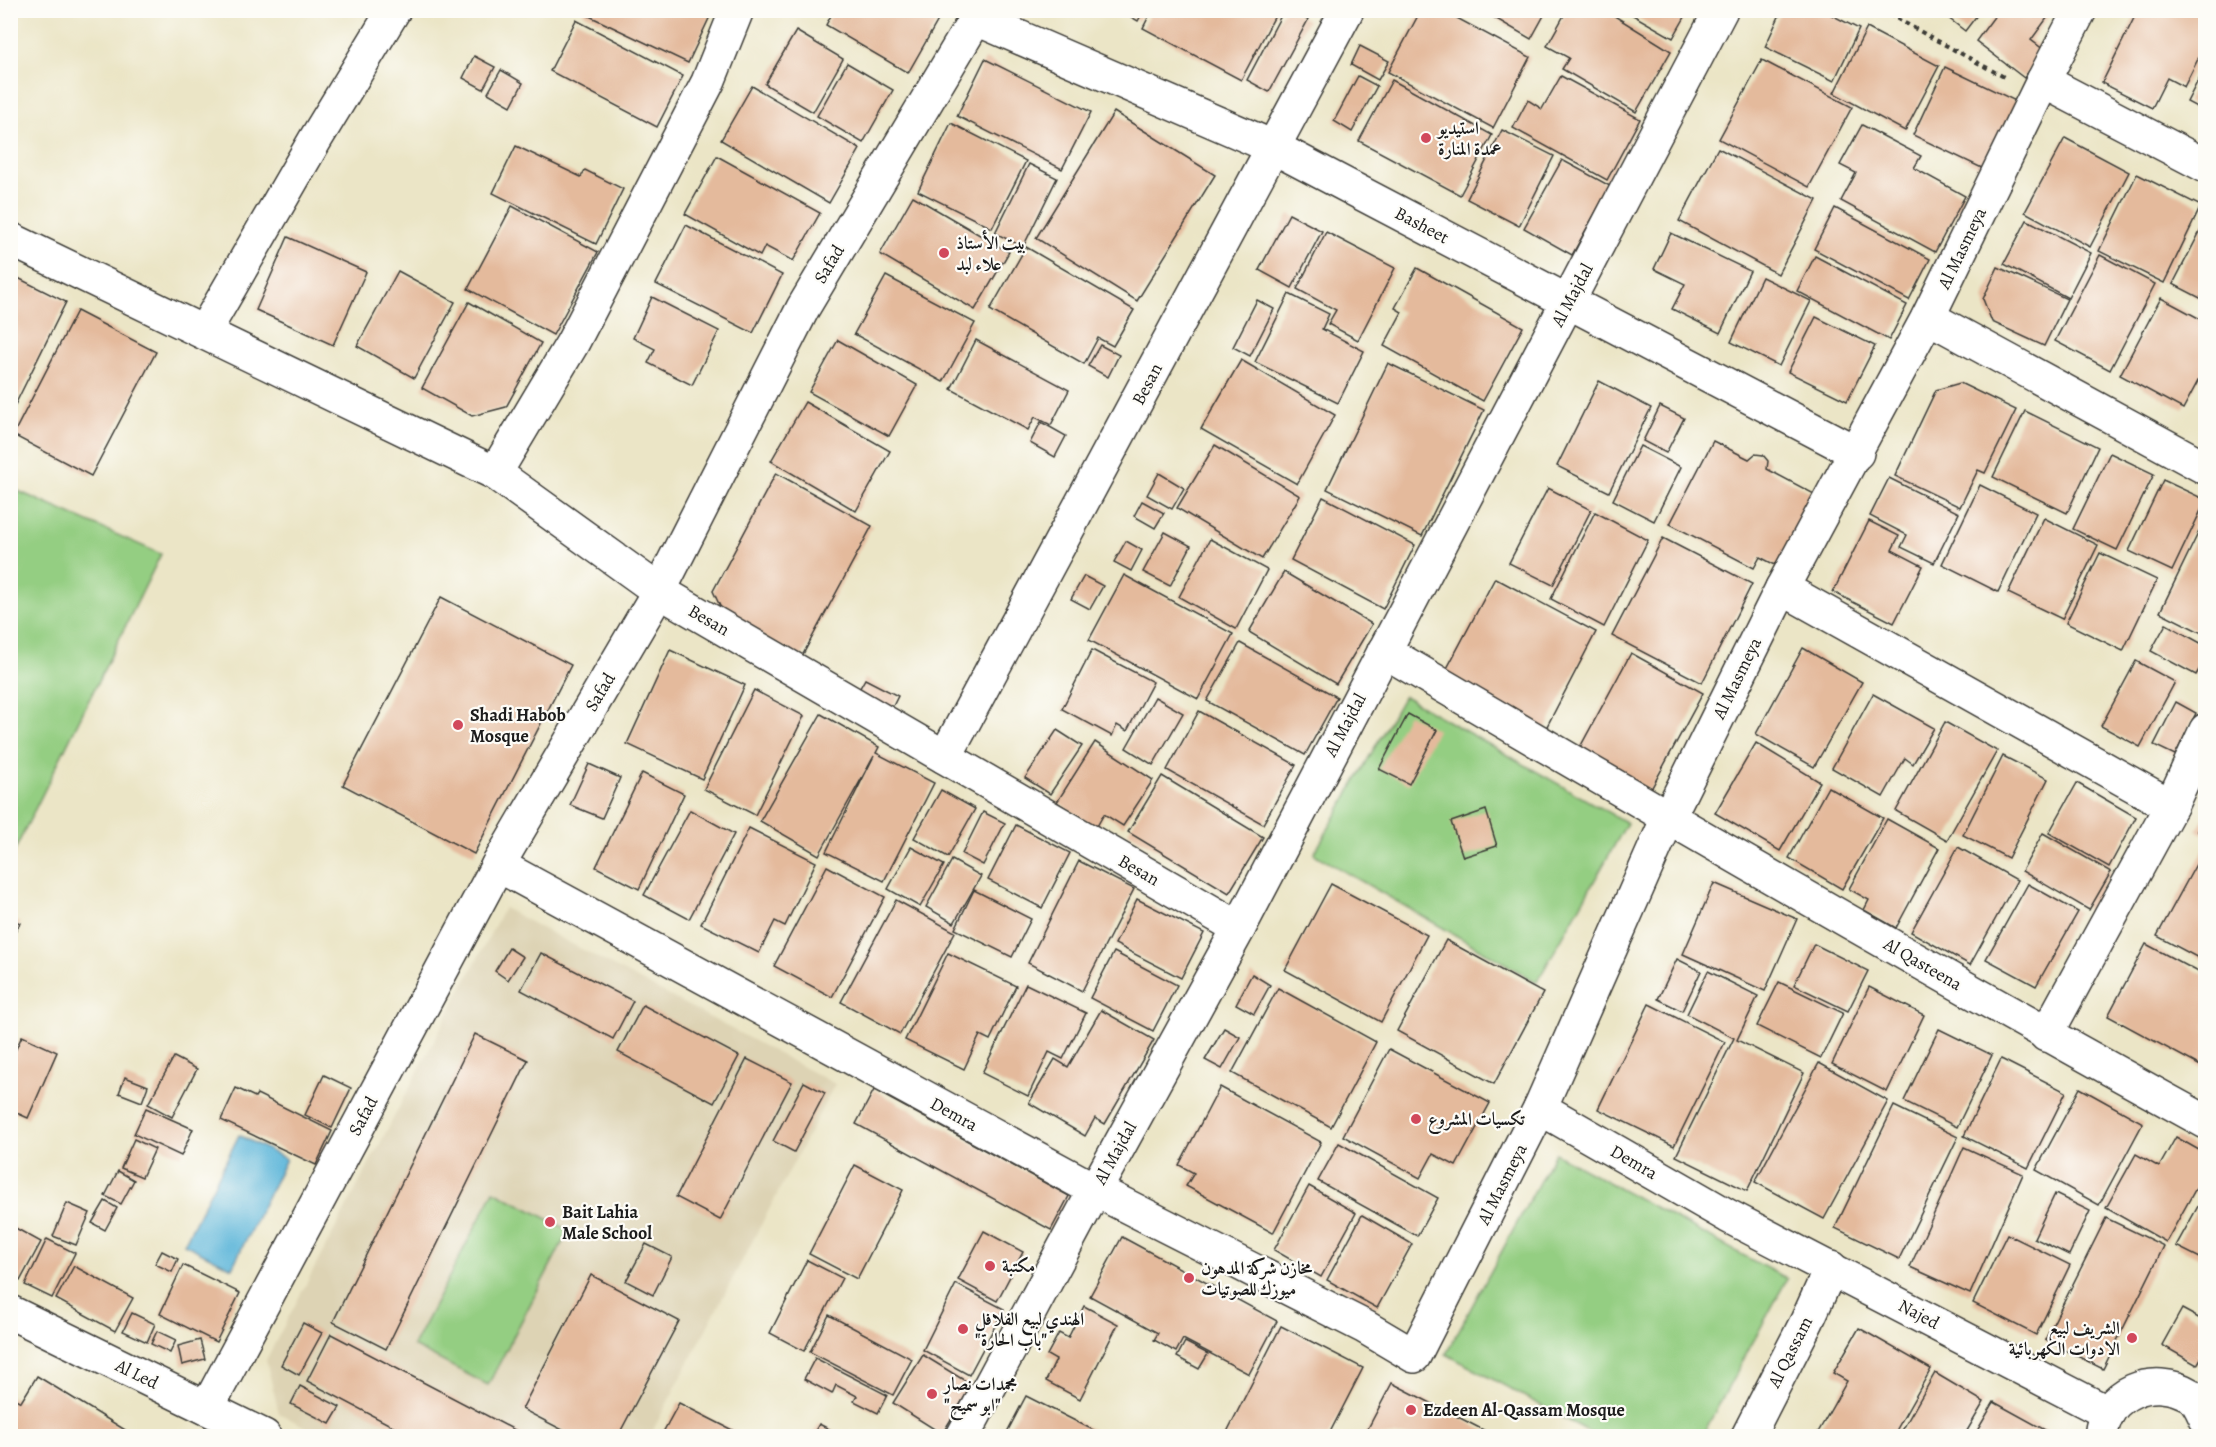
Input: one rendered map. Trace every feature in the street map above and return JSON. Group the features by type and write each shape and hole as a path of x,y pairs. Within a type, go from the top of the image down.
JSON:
{"street":[{"path":"204,332 315,140 394,10"},
{"path":"495,473 573,344 708,82 737,10"},
{"name":"Besan","path":"945,757 1275,148 1347,10"},
{"name":"Al Majdal","path":"963,1437 1239,928 1721,10"},
{"name":"Al Masmeya","path":"1414,1356 1540,1108 1654,810 1857,453 1928,317 2080,10"},
{"name":"Basheet","path":"979,15 1275,148 1857,453"},
{"name":"Safad","path":"207,1408 498,865 659,591 803,308 979,15"},
{"path":"2040,88 2205,166"},
{"name":"Besan","path":"10,239 495,473 659,591 1239,928"},
{"path":"1928,317 2205,468"},
{"path":"1782,588 2171,806"},
{"name":"Al Qasteena","path":"1384,651 1654,810 2046,1035 2205,1122"},
{"path":"2046,1035 2171,806 2205,730"},
{"name":"Demra","path":"498,865 1095,1190 1365,1327 1414,1356"},
{"name":"Demra","path":"1540,1108 1728,1216"},
{"name":"Najed","path":"1728,1216 1831,1268 2105,1425"},
{"name":"Al Qassam","path":"1748,1437 1807,1321 1831,1268"},
{"name":"Al Led","path":"10,1312 264,1437"},
{"path":"2105,1425 2119,1399 2134,1389 2151,1385 2169,1387 2201,1396"}],"path":[{"path":"1881,10 2040,88"}],"shaded area":[{"name":"Bait Lahia Male School","path":"504,908 835,1084 650,1436 322,1436 279,1413 266,1360"}],"green space":[{"path":"11,488 161,554 11,858"},
{"path":"1404,696 1627,823 1537,982 1314,854"},
{"path":"1555,1153 1787,1279 1702,1436 1597,1436 1446,1354"},
{"path":"494,1191 569,1230 488,1385 413,1346"}],"water":[{"path":"239,1135 286,1159 232,1268 184,1244"}],"building":[{"path":"584,10 713,10 688,63 583,13"},
{"path":"834,10 933,10 941,15 908,73 826,25"},
{"path":"1119,10 1144,10 1138,21"},
{"path":"1152,10 1278,10 1241,80 1143,28"},
{"path":"1284,10 1289,10 1308,20 1269,92 1247,80"},
{"path":"1421,10 1442,10 1530,57 1493,128 1388,72"},
{"path":"1481,10 1547,10 1531,39"},
{"path":"1567,10 1605,10 1671,51 1636,112 1562,69 1569,58 1547,46"},
{"path":"1624,10 1689,10 1673,38"},
{"path":"1782,10 1822,10 1859,29 1834,81 1765,47"},
{"path":"1938,10 1981,10 1965,31"},
{"path":"1999,10 2053,10 2031,40 2044,50 2024,78 1976,41"},
{"path":"2138,10 2198,10 2206,15 2206,43 2184,87 2167,78 2152,108 2102,83"},
{"path":"576,20 683,76 657,127 550,71"},
{"path":"1867,28 1939,66 1905,131 1834,93"},
{"path":"796,31 843,59 813,112 765,84"},
{"path":"1360,46 1389,61 1378,80 1351,65"},
{"path":"474,56 495,67 483,89 463,78"},
{"path":"985,59 1091,112 1062,169 957,116"},
{"path":"1762,60 1852,107 1809,187 1719,139"},
{"path":"847,63 893,90 863,143 817,116"},
{"path":"2206,65 2206,112 2187,102"},
{"path":"1945,67 2020,103 1988,171 1913,135"},
{"path":"501,70 523,83 511,106 488,93"},
{"path":"1358,76 1377,86 1352,132 1334,121"},
{"path":"1561,76 1640,119 1607,180 1513,128 1528,100 1542,109"},
{"name":"استيديو عمدة المنارة","path":"1392,80 1492,135 1460,195 1359,141"},
{"path":"752,86 860,149 829,203 721,140"},
{"path":"1114,112 1215,175 1137,301 1036,238"},
{"path":"951,123 1026,161 992,228 918,191"},
{"path":"1862,125 1921,156 1914,168 1965,196 1935,252 1841,201 1856,173 1840,165"},
{"path":"1502,130 1554,156 1519,226 1467,199"},
{"path":"2065,138 2129,172 2090,247 2025,212"},
{"path":"516,146 581,177 585,170 623,189 596,244 493,193"},
{"path":"1718,148 1817,200 1778,274 1679,221"},
{"path":"717,156 820,213 793,261 765,246 760,256 685,214"},
{"path":"1562,160 1610,186 1572,255 1524,228"},
{"path":"1029,164 1057,178 1023,247 995,233"},
{"path":"2137,174 2201,206 2164,283 2099,251"},
{"name":"بيت الأستاذ علاء لبد","path":"913,196 1009,252 975,310 880,254"},
{"path":"512,206 598,252 553,335 468,289"},
{"path":"1835,208 1930,259 1909,300 1814,249"},
{"path":"1289,214 1322,231 1292,288 1259,270"},
{"path":"2027,220 2091,253 2068,298 2004,264"},
{"path":"2206,220 2206,301 2173,284"},
{"path":"686,225 782,275 753,333 656,284"},
{"path":"1326,232 1395,268 1358,340 1328,324 1336,310 1297,289"},
{"path":"1671,233 1750,271 1720,333 1672,309 1685,284 1654,269"},
{"path":"288,237 366,272 333,345 256,310"},
{"path":"1026,247 1134,310 1113,346 1098,338 1084,364 990,310"},
{"path":"2100,255 2155,284 2110,370 2055,341"},
{"path":"1815,256 1907,305 1889,340 1797,291"},
{"path":"1998,267 2067,299 2044,346 1992,322 1983,299"},
{"path":"1417,268 1523,327 1483,401 1384,346 1402,312 1395,308"},
{"path":"398,271 455,302 414,378 357,346"},
{"path":"10,274 66,302 10,415"},
{"path":"886,276 975,323 943,382 854,334"},
{"path":"1762,277 1811,301 1779,366 1731,342"},
{"path":"1289,294 1329,314 1322,329 1364,351 1338,403 1255,362"},
{"path":"652,297 719,331 692,385 648,363 655,349 633,338"},
{"path":"2161,298 2206,322 2206,366 2183,409 2120,375"},
{"path":"1257,300 1274,309 1250,356 1233,347"},
{"path":"469,302 541,343 506,407 472,416 422,388"},
{"path":"77,311 156,352 91,476 13,435"},
{"path":"1816,317 1875,346 1847,401 1788,372"},
{"path":"838,340 917,385 889,436 809,392"},
{"path":"976,340 1069,390 1051,425 1035,417 1028,430 951,389"},
{"path":"1100,345 1119,355 1108,377 1088,366"},
{"path":"1241,360 1335,415 1297,484 1201,429"},
{"path":"1388,363 1484,410 1422,536 1327,489"},
{"path":"1599,381 1651,408 1609,492 1557,466"},
{"path":"1960,383 2016,410 1985,473 1978,470 1960,507 1895,476 1936,390"},
{"path":"805,402 890,451 856,511 771,461"},
{"path":"1660,406 1684,418 1666,453 1643,441"},
{"path":"2025,411 2098,447 2067,513 1993,477"},
{"path":"1041,422 1066,436 1055,457 1030,443"},
{"path":"1713,441 1749,459 1755,454 1763,455 1768,461 1767,469 1818,496 1781,568 1760,557 1754,568 1670,524"},
{"path":"1215,445 1300,496 1262,559 1177,508"},
{"path":"1640,446 1681,467 1654,521 1613,500"},
{"path":"2110,453 2154,474 2117,550 2073,529"},
{"path":"776,473 872,526 801,658 725,617 713,591"},
{"path":"1159,473 1184,488 1172,509 1147,495"},
{"path":"1889,478 1959,513 1934,563 1901,547 1907,535 1870,516"},
{"path":"2163,480 2206,500 2172,571 2129,551"},
{"path":"1980,485 2036,513 1998,592 1942,564"},
{"path":"1548,488 1591,510 1553,585 1509,563"},
{"path":"1323,497 1415,545 1383,609 1291,560"},
{"path":"1142,501 1164,513 1155,528 1134,516"},
{"path":"1595,512 1648,540 1604,627 1551,599"},
{"path":"2206,517 2206,635 2160,612"},
{"path":"2044,518 2098,545 2062,619 2008,593"},
{"path":"1869,521 1899,536 1892,550 1923,566 1894,623 1833,592"},
{"path":"1165,532 1191,546 1170,586 1143,572"},
{"path":"1663,538 1752,584 1702,683 1612,636"},
{"path":"1210,539 1267,570 1236,629 1179,597"},
{"path":"1126,541 1142,550 1131,571 1114,562"},
{"path":"2100,553 2157,580 2123,651 2066,623"},
{"path":"1284,572 1372,624 1336,684 1249,632"},
{"path":"1124,575 1233,634 1198,699 1089,640"},
{"path":"1084,576 1103,586 1090,609 1071,599"},
{"path":"1495,578 1596,632 1545,730 1443,676"},
{"name":"Shadi Habob Mosque","path":"441,597 571,665 474,854 343,785"},
{"path":"2166,624 2206,646 2206,658 2196,675 2151,651"},
{"path":"1240,643 1337,697 1305,755 1207,701"},
{"path":"1803,648 1862,682 1814,767 1756,734"},
{"path":"670,650 745,685 702,779 627,744"},
{"path":"1092,650 1153,682 1127,731 1117,725 1112,736 1062,709"},
{"path":"1631,653 1703,693 1650,791 1578,751"},
{"path":"2136,661 2175,682 2140,747 2101,726"},
{"path":"865,679 898,696 889,714 855,697"},
{"path":"754,690 804,716 755,815 704,789"},
{"path":"1873,694 1934,728 1913,764 1905,758 1883,797 1832,768"},
{"path":"1155,697 1183,713 1153,765 1126,748"},
{"path":"2176,702 2196,713 2175,755 2154,745"},
{"path":"1199,711 1296,765 1263,824 1167,770"},
{"path":"821,714 879,747 876,753 934,783 884,881 826,852 874,756 819,855 760,821"},
{"path":"1408,714 1437,730 1409,784 1379,769"},
{"path":"1945,722 1997,751 1947,840 1896,811"},
{"path":"1057,730 1082,746 1050,794 1025,778"},
{"path":"1095,742 1153,780 1123,826 1104,814 1096,828 1057,802"},
{"path":"1756,743 1820,782 1780,851 1715,813"},
{"path":"2003,756 2048,779 2008,858 1963,835"},
{"path":"589,764 620,778 602,818 570,805"},
{"path":"642,773 684,794 639,889 596,867"},
{"path":"1162,776 1263,837 1229,893 1128,832"},
{"path":"2077,783 2136,817 2109,867 2049,833"},
{"path":"1828,787 1883,818 1842,889 1789,858"},
{"path":"941,790 975,809 948,857 914,838"},
{"path":"690,810 734,834 689,919 644,895"},
{"path":"1486,810 1497,846 1463,857 1451,822"},
{"path":"983,812 1005,823 983,865 962,854"},
{"path":"2206,814 2206,835 2197,831"},
{"path":"1887,819 1939,848 1896,928 1864,910 1869,900 1849,889"},
{"path":"1016,825 1070,853 1042,908 988,880"},
{"path":"749,828 816,862 785,926 775,921 759,953 701,924"},
{"path":"2043,833 2111,872 2089,910 2022,871"},
{"path":"2206,846 2206,962 2157,936"},
{"path":"911,847 944,865 920,907 888,889"},
{"path":"1958,847 2017,880 1970,965 1911,932"},
{"path":"952,860 981,876 954,923 926,907"},
{"path":"1079,861 1134,889 1082,991 1028,963"},
{"path":"827,866 885,897 832,997 774,966"},
{"path":"1714,883 1797,919 1765,991 1683,954"},
{"path":"1331,884 1427,935 1381,1022 1285,970"},
{"path":"2028,884 2078,912 2036,986 1986,959"},
{"path":"974,890 1031,919 1012,957 955,929"},
{"path":"1137,899 1204,933 1181,978 1115,944"},
{"path":"896,900 955,932 900,1034 841,1002"},
{"path":"10,918 20,923 10,942"},
{"path":"1446,940 1543,993 1494,1084 1397,1031"},
{"path":"1814,944 1868,971 1848,1011 1794,985"},
{"path":"2146,944 2206,976 2206,1069 2108,1016"},
{"path":"509,948 523,957 508,980 495,971"},
{"path":"1114,952 1177,985 1153,1031 1090,998"},
{"path":"541,953 633,1001 613,1039 521,990"},
{"path":"948,953 1016,986 990,1040 980,1035 964,1069 905,1040"},
{"path":"1677,959 1701,971 1682,1011 1658,999"},
{"path":"1708,971 1758,996 1737,1040 1804,1073 1747,1191 1676,1156 1734,1038 1687,1014"},
{"path":"1252,974 1270,985 1254,1014 1236,1004"},
{"path":"1779,982 1843,1013 1821,1058 1757,1026"},
{"path":"1026,984 1086,1013 1063,1059 1049,1052 1028,1096 982,1073"},
{"path":"1869,987 1924,1015 1887,1092 1832,1064"},
{"path":"1278,988 1376,1042 1331,1127 1232,1073"},
{"path":"1649,1004 1725,1042 1674,1146 1598,1109"},
{"path":"643,1005 739,1056 714,1103 618,1052"},
{"path":"1101,1010 1154,1040 1105,1124 1095,1118 1085,1136 1029,1103 1055,1059 1068,1067"},
{"path":"1224,1028 1240,1037 1222,1069 1205,1060"},
{"path":"1939,1029 1992,1055 1957,1127 1904,1101"},
{"path":"475,1034 528,1060 386,1349 333,1322"},
{"path":"22,1036 57,1052 28,1118 10,1110 10,1062"},
{"name":"تكسيات المشروع","path":"1389,1049 1490,1103 1456,1166 1433,1154 1420,1178 1343,1136"},
{"path":"174,1057 197,1069 172,1117 148,1104"},
{"path":"747,1059 792,1082 720,1220 676,1197"},
{"path":"2001,1059 2066,1092 2028,1168 1964,1136"},
{"path":"1819,1063 1888,1101 1824,1219 1755,1182"},
{"path":"324,1075 351,1088 332,1128 305,1115"},
{"path":"125,1077 148,1086 142,1102 119,1093"},
{"path":"804,1082 825,1093 794,1152 773,1141"},
{"path":"1220,1087 1321,1142 1273,1233 1186,1186 1194,1173 1179,1165"},
{"path":"236,1088 255,1097 257,1094 332,1131 316,1165 221,1120"},
{"path":"2080,1088 2143,1123 2099,1205 2036,1170"},
{"path":"874,1090 1069,1196 1051,1230 856,1124"},
{"path":"1894,1106 1958,1137 1899,1259 1835,1228"},
{"path":"146,1108 193,1129 181,1156 134,1134"},
{"path":"2176,1137 2206,1154 2206,1170 2166,1242 2106,1208 2136,1154 2159,1167"},
{"path":"134,1139 155,1149 142,1177 121,1168"},
{"path":"1339,1143 1438,1198 1417,1236 1318,1181"},
{"path":"1964,1147 2023,1174 1970,1294 1910,1267"},
{"path":"855,1165 903,1190 857,1279 809,1254"},
{"path":"118,1171 134,1180 121,1204 105,1196"},
{"path":"1309,1186 1356,1213 1321,1277 1274,1250"},
{"path":"2206,1192 2206,1261 2176,1246"},
{"path":"2055,1194 2090,1211 2069,1255 2034,1238"},
{"path":"105,1201 117,1208 105,1230 92,1223"},
{"path":"67,1203 90,1213 76,1245 53,1236"},
{"path":"1362,1215 1412,1244 1377,1308 1327,1280"},
{"path":"2106,1218 2164,1246 2103,1369 2045,1340"},
{"path":"10,1225 41,1242 20,1281 10,1275"},
{"name":"مكتبة","path":"984,1231 1023,1252 997,1301 958,1280"},
{"path":"2007,1234 2070,1265 2036,1335 1973,1303"},
{"path":"1122,1237 1277,1321 1249,1374 1183,1339 1176,1352 1154,1340 1158,1333 1090,1296"},
{"path":"47,1239 75,1253 52,1298 25,1285"},
{"path":"646,1244 672,1257 653,1295 626,1281"},
{"path":"162,1251 178,1259 172,1272 155,1264"},
{"path":"807,1260 842,1278 804,1351 770,1333"},
{"path":"183,1265 240,1293 216,1342 160,1314"},
{"path":"74,1266 133,1298 115,1331 56,1299"},
{"path":"591,1275 679,1321 618,1436 574,1436 522,1409"},
{"name":"الهندي لبيع الفلافل \"باب الحارة\"","path":"956,1284 1004,1309 969,1375 923,1350"},
{"path":"1084,1306 1118,1324 1080,1399 1046,1381 1056,1360 1047,1355 1059,1333 1068,1338"},
{"path":"2182,1309 2206,1322 2206,1350 2197,1365 2162,1345"},
{"path":"132,1313 155,1324 147,1342 123,1331"},
{"path":"829,1315 912,1359 893,1395 810,1352"},
{"path":"303,1323 322,1333 299,1375 281,1365"},
{"path":"1281,1326 1363,1368 1328,1436 1225,1436"},
{"path":"1859,1328 1931,1369 1893,1436 1816,1436 1847,1381 1833,1373"},
{"path":"157,1331 176,1340 170,1353 151,1344"},
{"path":"331,1334 526,1436 411,1436 307,1381"},
{"path":"200,1340 205,1359 182,1365 178,1346"},
{"path":"1185,1342 1208,1354 1199,1369 1177,1357"},
{"name":"مجمدات نصار \"ابو سميح\"","path":"923,1355 972,1385 942,1434 893,1403"},
{"path":"815,1358 887,1395 878,1413 854,1401 857,1396 836,1385 832,1394 804,1379"},
{"path":"1935,1373 1984,1402 1964,1436 1899,1436"},
{"path":"37,1376 135,1436 10,1436 10,1396 21,1402"},
{"name":"Ezdeen Al-Qassam Mosque","path":"1392,1383 1495,1436 1364,1436"},
{"path":"300,1386 340,1407 330,1424 291,1404"},
{"path":"1026,1396 1105,1436 1005,1436"},
{"path":"1994,1402 2056,1436 1974,1436"},
{"path":"679,1403 744,1436 661,1436"},
{"path":"819,1424 843,1436 812,1436"}],"place":[{"name":"استيديو عمدة المنارة","path":"1426,138"},
{"name":"بيت الأستاذ علاء لبد","path":"944,253"},
{"name":"Shadi Habob Mosque","path":"458,725"},
{"name":"تكسيات المشروع","path":"1416,1119"},
{"name":"Bait Lahia Male School","path":"550,1222"},
{"name":"مكتبة","path":"990,1266"},
{"name":"مخازن شركة المدهون ميوزك للصوتيات","path":"1189,1278"},
{"name":"الهندي لبيع الفلافل \"باب الحارة\"","path":"963,1329"},
{"name":"الشريف لبيع الادوات الكهربائية","path":"2132,1338"},
{"name":"مجمدات نصار \"ابو سميح\"","path":"932,1394"},
{"name":"Ezdeen Al-Qassam Mosque","path":"1411,1410"}]}
